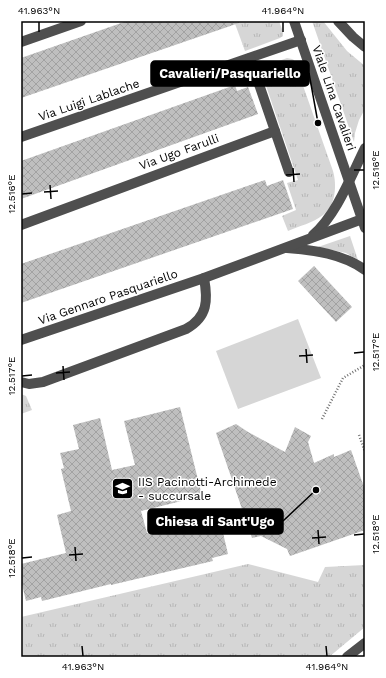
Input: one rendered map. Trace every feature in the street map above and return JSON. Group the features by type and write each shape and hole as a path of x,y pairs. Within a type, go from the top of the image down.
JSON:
{"street":[{"path":"21,42 81,21"},
{"name":"Viale Lina Cavalieri","path":"294,21 364,222"},
{"path":"338,21 365,47"},
{"name":"Via Luigi Lablache","path":"21,137 301,40"},
{"path":"250,58 289,172"},
{"name":"Via Ugo Farulli","path":"21,225 274,131"},
{"path":"310,238 324,224 336,207 365,148"},
{"name":"Via Gennaro Pasquariello","path":"21,340 204,278 310,238 364,222"},
{"path":"285,248 311,250 342,258 365,270"},
{"path":"21,382 29,384 43,382 186,330 201,318 205,308 206,294 204,278"},
{"path":"347,657 365,643"}],"path":[{"path":"322,419 343,378 365,366"},
{"path":"358,435 365,452"}],"green space":[{"path":"234,21 279,21 283,36 245,51"},
{"path":"312,21 323,21 347,51 365,66 365,109 359,120 354,142"},
{"path":"287,58 294,60 333,171 335,182 333,200 327,211 319,218 288,231 282,216 296,210 287,183 298,180 260,68"},
{"path":"350,236 358,260 346,253 318,247"},
{"path":"298,319 321,378 238,409 216,351"},
{"path":"21,394 26,396 32,410 21,414"},
{"path":"248,564 318,582 325,567 365,565 365,627 329,657 21,657 21,617"}],"building":[{"path":"127,21 239,21 239,23 21,98 21,58"},
{"path":"235,85 237,91 248,87 258,114 21,199 21,161"},
{"path":"265,180 267,186 283,180 293,209 21,303 21,264"},
{"path":"314,266 352,307 336,322 298,281"},
{"name":"IIS Pacinotti-Archimede - succursale","path":"180,407 202,496 141,511 147,533 219,516 228,554 212,558 213,561 111,585 42,601 41,597 26,601 21,580 21,564 66,553 57,515 71,511 61,469 64,468 60,453 79,449 73,425 100,418 112,470 135,465 124,421"},
{"path":"236,424 285,452 295,427 311,436 308,442 314,463 334,454 334,457 351,450 365,490 365,530 290,556 287,549 261,536 252,538 216,433"}],"place":[{"name":"Cavalieri/Pasquariello","path":"318,123"},
{"name":"IIS Pacinotti-Archimede - succursale","path":"122,489"},
{"name":"Chiesa di Sant'Ugo","path":"316,490"}]}
